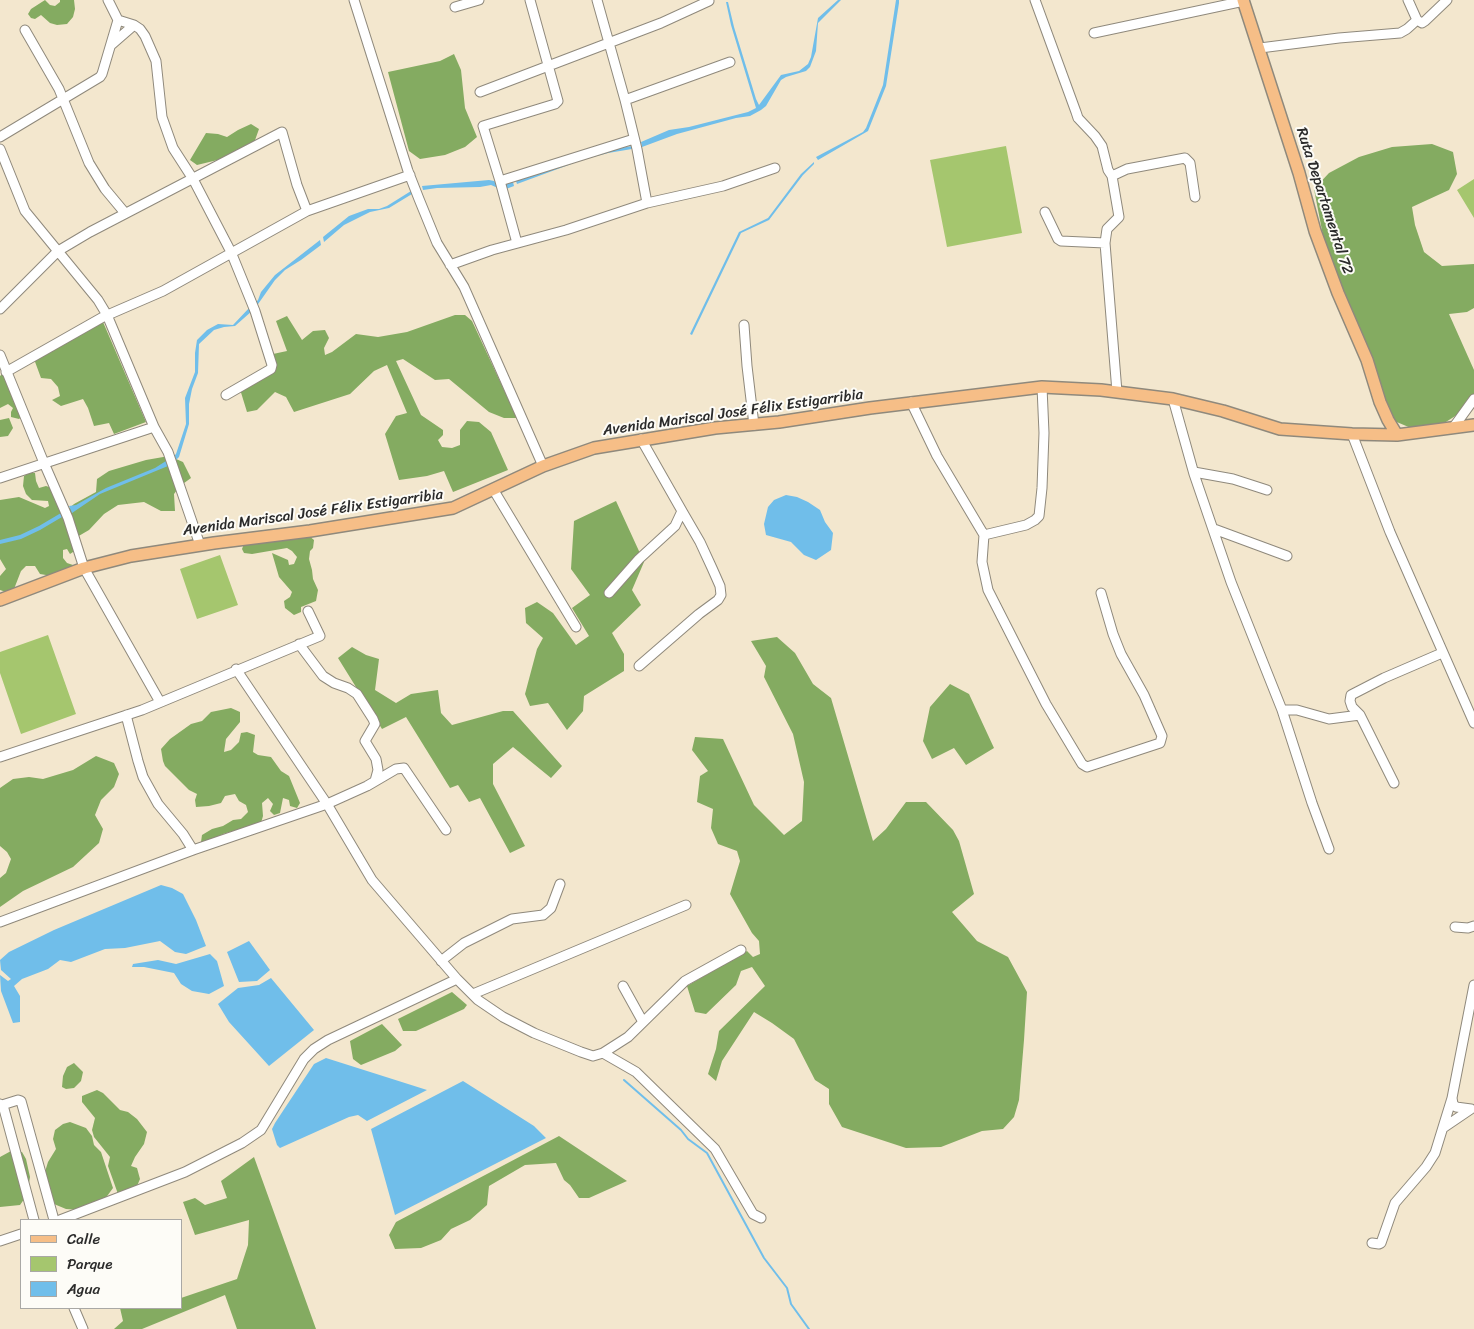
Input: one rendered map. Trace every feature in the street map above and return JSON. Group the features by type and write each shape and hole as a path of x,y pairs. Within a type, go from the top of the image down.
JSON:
{"main road":[{"name":"Ruta Departamental 72","path":"1243,1 1260,48 1299,172 1314,231 1338,294 1367,360 1380,402 1397,435"},
{"name":"Avenida Mariscal José Félix Estigarribia","path":"0,600 84,568 131,556 310,531 452,508 543,466 594,448 715,428 754,425 911,402 1042,386 1173,399 1224,411 1280,429 1397,435 1474,425"}],"street":[{"path":"0,137 100,77 118,20 108,0"},
{"path":"354,0 419,199 437,243 464,287 543,466"},
{"path":"455,7 479,0"},
{"path":"517,243 502,186 483,126 555,104 558,101 530,0"},
{"path":"597,0 610,42 636,144 647,203"},
{"path":"480,92 661,23 709,0"},
{"path":"1035,0 1078,118 1096,136 1102,146 1108,170 1112,176 1119,217 1107,229 1105,243 1117,392"},
{"path":"1408,0 1417,20 1422,23 1447,0"},
{"path":"1094,33 1243,1"},
{"path":"118,20 140,29 145,36 156,61 162,117 173,148 193,179 231,252 255,311 272,367 226,395"},
{"path":"1260,48 1339,38 1400,33 1417,20"},
{"path":"111,45 134,26"},
{"path":"25,30 59,89 88,163 105,189 125,213"},
{"path":"625,100 730,62"},
{"path":"0,309 58,251 125,213 282,132 297,185 307,211"},
{"path":"502,186 636,144"},
{"path":"0,149 25,211 98,300 107,315 154,427 168,452 200,545"},
{"path":"1112,176 1127,168 1185,158 1190,163 1195,197"},
{"path":"450,265 647,203 723,186 775,168"},
{"path":"6,372 47,347 107,315 163,291 307,211 410,175"},
{"path":"1045,212 1058,239 1061,241 1105,243"},
{"path":"744,325 754,425"},
{"path":"0,356 68,518 84,568 160,702"},
{"path":"984,535 1026,524 1039,516 1044,433 1042,386"},
{"path":"1173,399 1194,472 1231,582 1282,710 1329,849"},
{"path":"1454,428 1474,399"},
{"path":"911,402 937,456 984,535 982,562 988,590 1046,704 1082,764 1087,767 1160,743 1162,736 1144,695 1121,654 1101,593"},
{"path":"0,478 154,427"},
{"path":"1352,434 1390,532 1474,723"},
{"path":"639,666 718,600 720,595 720,586 700,542 641,439"},
{"path":"1194,472 1234,479 1267,490"},
{"path":"493,489 576,627"},
{"path":"610,593 639,559 675,526 682,511"},
{"path":"1214,529 1287,556"},
{"path":"0,757 126,715 320,636 308,611"},
{"path":"299,644 323,676 357,694 374,719 375,724 365,741 376,759 378,770 375,781"},
{"path":"1394,782 1360,715 1352,706 1350,701 1352,695 1384,678 1442,653"},
{"path":"236,669 327,804 372,880 457,979 503,1017 534,1033 593,1056 603,1053 628,1037 685,981 742,950"},
{"path":"1282,710 1297,710 1329,719 1360,715"},
{"path":"126,715 143,777 158,804 193,850"},
{"path":"0,922 193,850 327,804 354,793 396,769 404,768 446,830"},
{"path":"441,961 464,943 506,922 519,917 543,915 551,908 560,884"},
{"path":"473,994 686,905"},
{"path":"1455,927 1468,928 1474,926"},
{"path":"63,1219 185,1172 242,1142 261,1130 304,1059 314,1049 328,1040 457,979"},
{"path":"623,986 643,1022"},
{"path":"1372,1243 1379,1244 1382,1241 1395,1203 1426,1167 1435,1153 1452,1098 1474,986"},
{"path":"603,1053 636,1072 707,1140 715,1149 752,1214 761,1218"},
{"path":"1452,1098 1453,1104 1456,1107 1472,1108"},
{"path":"34,1219 1,1105 18,1100 21,1101 54,1219"},
{"path":"1443,1128 1472,1108"},
{"path":"0,1241 20,1234"},
{"path":"74,1309 83,1329"}],"green space":[{"path":"45,0 50,5 55,6 60,0 74,0 75,9 73,17 67,24 57,25 50,23 41,15 35,19 31,18 28,14 31,9"},
{"path":"454,54 461,70 465,108 477,137 465,147 445,155 420,159 409,151 388,72 440,61"},
{"path":"251,124 259,129 254,143 234,156 197,165 190,160 206,133 227,137"},
{"path":"1432,144 1453,152 1457,174 1449,190 1412,207 1415,225 1424,252 1442,266 1474,264 1474,308 1467,312 1449,314 1474,370 1474,404 1438,427 1411,428 1392,420 1362,334 1325,246 1314,189 1329,173 1359,157 1392,147"},
{"path":"1006,146 1022,233 947,247 930,160"},
{"path":"1474,179 1474,218 1457,190"},
{"path":"455,315 465,315 472,321 517,418 504,418 489,412 449,379 435,380 403,359 396,361 421,415 443,430 443,435 438,440 442,447 452,448 460,445 460,430 467,421 479,422 491,432 508,470 453,492 444,471 427,476 399,480 385,434 396,416 407,413 387,365 374,371 350,394 294,412 286,397 275,392 257,410 247,412 239,386 270,367 273,354 287,351 276,321 287,316 302,340 313,331 325,330 329,338 324,348 325,355 356,334 378,337 407,332"},
{"path":"103,322 146,422 114,434 109,423 94,426 83,399 61,406 52,400 60,396 58,387 51,379 41,378 34,359"},
{"path":"3,373 24,415 19,419 11,417 13,408 8,404 0,408 0,376"},
{"path":"9,418 13,428 8,436 0,437 0,420"},
{"path":"169,456 183,462 191,478 180,486 174,494 175,511 161,511 144,502 118,505 104,514 89,530 77,537 66,511 74,504 96,492 97,479 109,471 146,460"},
{"path":"29,473 35,473 39,488 46,486 55,489 76,550 70,554 67,549 63,550 63,558 67,563 73,565 74,569 52,576 40,574 35,566 26,566 21,571 14,589 6,592 0,590 0,576 6,569 0,559 0,500 19,497 45,508 49,506 48,501 32,500 26,494 23,486 24,476"},
{"path":"616,501 644,562 632,590 641,605 612,633 624,654 624,671 584,696 583,711 567,730 548,703 530,706 525,694 537,649 543,638 526,623 525,608 537,602 553,613 576,645 589,636 572,608 590,595 571,569 574,521"},
{"path":"308,535 314,540 309,559 313,579 318,590 316,601 301,607 301,612 294,615 285,608 284,601 290,597 292,592 279,577 272,553 288,560 289,565 294,564 297,557 287,548 252,554 244,553 242,549 244,544"},
{"path":"220,555 238,605 197,619 180,569"},
{"path":"48,635 76,714 21,734 0,673 0,652"},
{"path":"777,637 795,653 813,684 831,698 873,841 886,829 906,802 926,802 953,830 959,841 974,894 952,912 977,941 1008,957 1027,992 1019,1100 1014,1117 1003,1129 982,1131 941,1147 906,1148 842,1127 829,1104 829,1089 815,1080 794,1039 754,1012 722,1061 716,1081 708,1074 716,1049 719,1031 765,986 752,967 741,971 736,985 706,1014 695,1012 687,986 747,951 753,957 760,954 759,941 752,933 730,894 740,861 737,851 718,844 711,828 713,809 697,802 700,776 708,771 692,750 695,737 723,739 754,805 784,835 802,821 804,782 793,734 764,677 766,666 751,641"},
{"path":"352,647 366,655 379,659 375,690 396,703 411,694 438,690 441,713 452,725 503,711 513,711 562,766 551,778 513,747 493,764 493,784 525,846 510,853 480,798 469,802 458,785 450,788 406,717 382,729 338,658"},
{"path":"950,684 969,694 994,748 966,765 954,748 932,759 923,741 930,707"},
{"path":"231,708 240,712 240,722 226,739 224,752 231,750 239,742 241,733 247,732 255,735 253,752 258,755 271,757 281,771 289,776 300,803 297,808 290,806 289,800 283,798 280,813 274,815 270,811 273,804 268,798 262,803 263,816 261,823 223,834 209,842 201,842 202,835 212,829 223,826 233,820 241,819 248,812 246,805 239,801 235,794 225,796 221,803 196,807 195,800 197,794 189,790 165,766 161,749 170,739 191,724 202,721 211,712"},
{"path":"96,756 114,763 119,774 114,787 101,800 95,815 103,829 99,843 73,867 23,891 0,907 0,878 6,873 11,859 0,846 0,788 13,779 29,777 43,779 73,770"},
{"path":"452,992 467,1005 464,1009 416,1031 403,1031 398,1019"},
{"path":"382,1024 402,1045 395,1051 361,1065 353,1059 350,1041"},
{"path":"74,1063 83,1072 81,1081 74,1088 66,1089 62,1087 63,1076 67,1067"},
{"path":"97,1090 103,1093 120,1110 128,1112 137,1119 147,1132 144,1144 131,1166 137,1168 140,1179 137,1186 118,1194 108,1166 110,1157 94,1137 92,1130 95,1118 82,1102 82,1096"},
{"path":"70,1122 86,1128 92,1136 94,1145 101,1152 113,1188 102,1203 80,1210 66,1209 49,1200 44,1175 48,1162 56,1149 53,1139 55,1130 63,1124"},
{"path":"559,1136 627,1181 589,1198 579,1198 564,1180 556,1163 525,1165 489,1186 487,1205 470,1220 451,1229 441,1240 421,1248 395,1249 389,1235 396,1222"},
{"path":"11,1151 22,1152 26,1159 30,1177 27,1195 20,1205 0,1207 0,1157"},
{"path":"254,1157 316,1329 237,1329 225,1295 142,1329 114,1329 123,1321 120,1309 182,1309 182,1298 237,1279 248,1245 249,1220 195,1235 183,1202 195,1198 205,1205 227,1198 221,1181"}],"water":[{"path":"838,0 841,0 818,23 816,51 810,67 806,71 781,80 766,106 761,110 750,116 677,134 642,147 641,142 669,130 689,127 748,112 756,108 726,2 728,2 759,105 781,75 799,71 808,64 818,18"},
{"path":"896,0 899,0 899,3 886,86 868,131 818,160 816,157 863,132 866,128 883,85"},
{"path":"632,146 632,149 582,160 517,184 516,181 608,150"},
{"path":"814,162 769,220 741,233 692,335 690,334 739,232 768,218 801,174"},
{"path":"489,180 501,186 513,182 514,186 506,189 491,185 423,190 422,186"},
{"path":"411,191 412,194 389,208 370,212 344,225 324,242 323,237 349,216 368,209 379,209 387,206"},
{"path":"320,240 321,245 285,270 275,280 256,307 254,304 261,292 275,275"},
{"path":"250,307 252,311 235,326 214,330 199,344 198,373 189,404 189,424 179,457 175,461 174,456 186,424 185,398 195,372 197,340 207,330 218,324 233,325"},
{"path":"166,461 168,466 100,494 72,513 69,506 76,505 106,488 155,468"},
{"path":"786,495 797,497 820,510 825,522 833,533 831,550 816,560 804,555 791,542 766,535 764,524 768,507 774,500"},
{"path":"61,513 62,517 40,530 21,539 0,544 0,540 20,535"},
{"path":"161,885 183,894 206,946 186,954 175,952 160,941 125,948 105,949 71,962 60,960 48,969 22,979 14,986 20,996 20,1022 13,1023 1,991 0,975 8,981 11,979 1,970 0,960 9,952 54,930"},
{"path":"249,941 270,970 257,981 239,982 227,952"},
{"path":"210,954 217,961 224,986 209,994 192,991 181,984 174,973 144,967 132,967 133,964 158,960 176,964"},
{"path":"271,978 314,1030 269,1066 229,1022 218,1004 238,988 259,985"},
{"path":"326,1058 427,1090 367,1121 358,1115 349,1117 280,1148 277,1145 272,1129 275,1123 314,1064"},
{"path":"463,1081 534,1126 546,1138 395,1215 371,1129"}],"waterway":[{"path":"624,1080 681,1130 688,1139 707,1153 764,1258 787,1288 791,1304 809,1329"}]}
